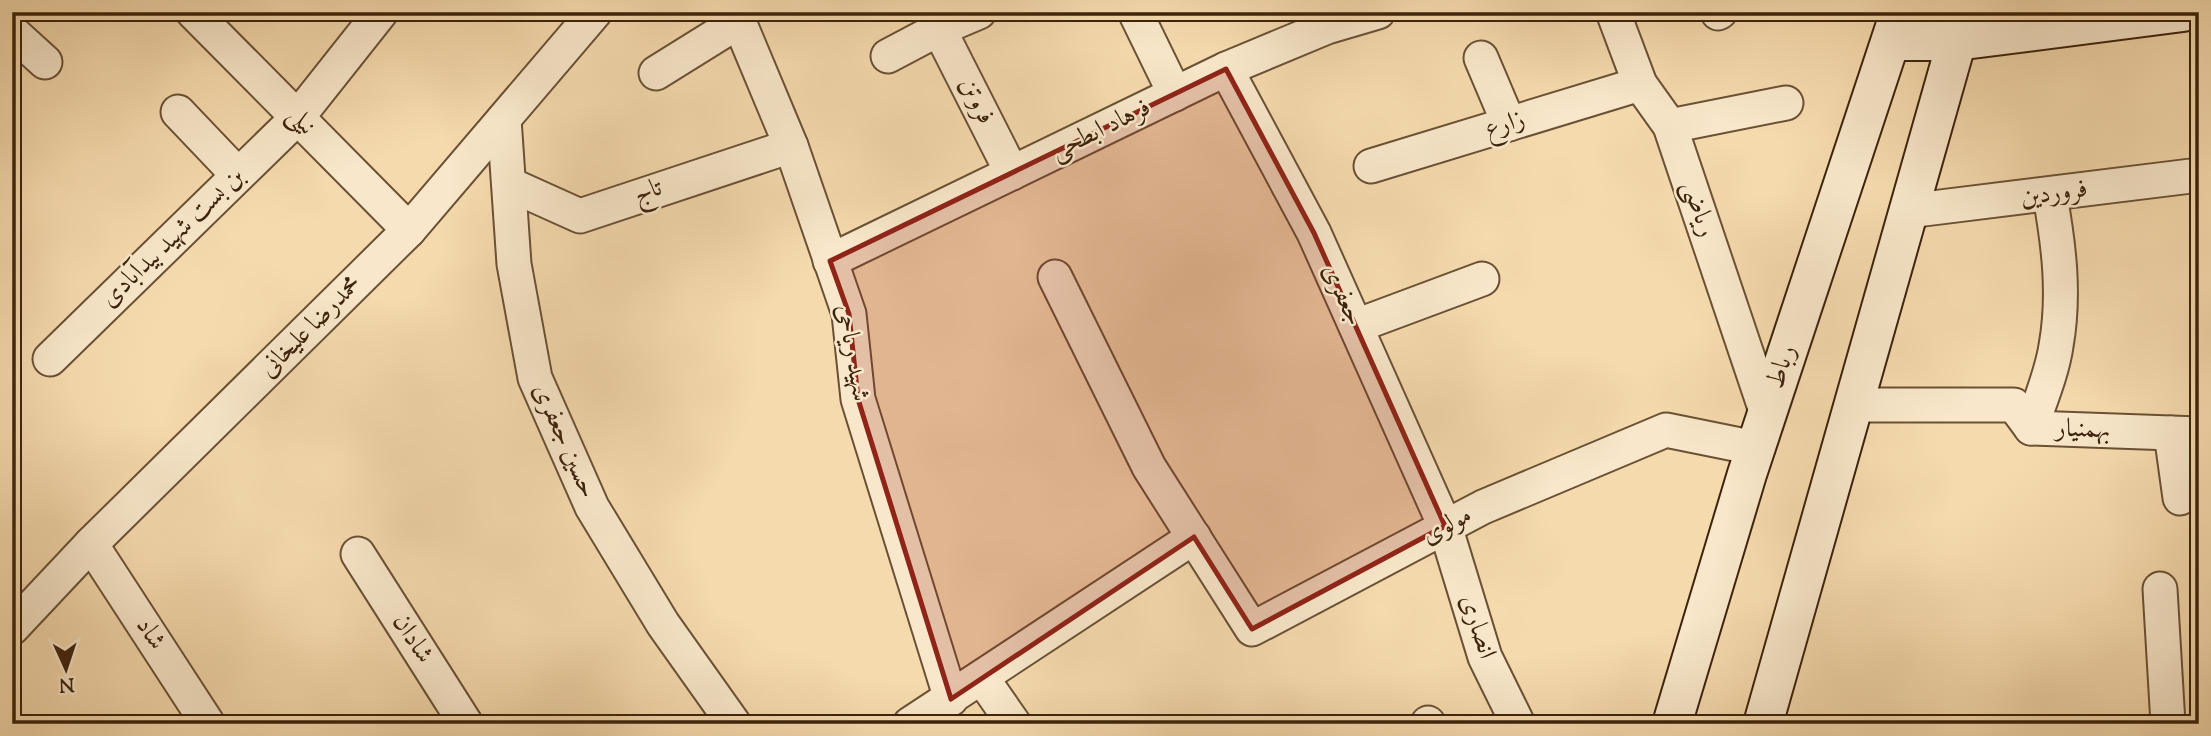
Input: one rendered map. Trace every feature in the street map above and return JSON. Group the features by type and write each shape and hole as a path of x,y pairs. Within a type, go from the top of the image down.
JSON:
{"main road":[{"path":"1896,27 1961,27 2183,12"},
{"name":"رباط","path":"1672,724 1761,431 1896,27"},
{"path":"1763,724 1961,27"}],"street":[{"name":"نیلی","path":"194,12 409,230"},
{"name":"بن بست شهید بیدآبادی","path":"50,359 297,118 381,12"},
{"name":"محمدرضا علیخانی","path":"12,628 91,544 409,230 596,12"},
{"path":"888,56 939,29 979,12"},
{"path":"1135,12 1175,94"},
{"name":"فرهاد ابطحی","path":"830,261 1226,69 1327,27 1378,12"},
{"name":"ریاضی","path":"1613,12 1640,84 1670,126 1761,431"},
{"path":"656,74 737,17"},
{"name":"شهید ریاحی","path":"737,17 791,146 849,314 858,399 951,699"},
{"name":"فروتن","path":"939,29 1012,173"},
{"path":"12,32 45,62"},
{"path":"1481,58 1509,124"},
{"name":"جعفری","path":"1226,69 1314,233 1445,526"},
{"name":"زارع","path":"1371,166 1640,84"},
{"path":"1670,126 1786,103"},
{"path":"178,112 238,175"},
{"name":"حسین جعفری","path":"504,119 514,264 535,378 592,507 663,624 734,724"},
{"name":"تاج","path":"509,184 580,216 791,146"},
{"name":"فروردین","path":"1908,211 2050,196 2199,175"},
{"path":"2031,428 2056,348 2061,296 2060,246 2050,196"},
{"name":"مولوی","path":"1055,277 1149,467 1252,629 1483,507 1666,430 1761,431"},
{"path":"1356,327 1482,279"},
{"name":"بهمنیار","path":"1854,405 2014,405 2031,428 2185,433"},
{"path":"2180,498 2185,433"},
{"name":"انصاری","path":"1445,526 1485,657 1518,724"},
{"path":"911,724 1194,537"},
{"name":"شاد","path":"91,544 208,724"},
{"name":"شادان","path":"358,554 466,724"},
{"path":"2160,589 2168,724"},
{"path":"982,678 1014,724"}],"highlighted area":[{"path":"1226,69 1314,233 1445,526 1252,629 1194,537 951,699 858,399 849,314 830,261"}]}
